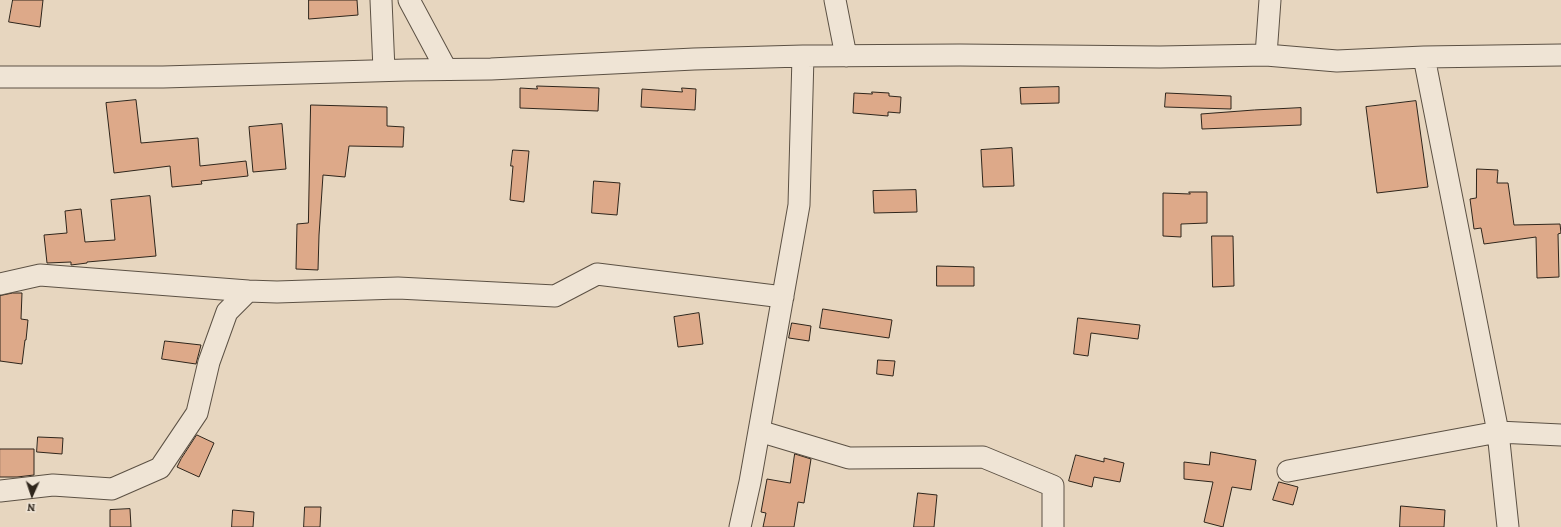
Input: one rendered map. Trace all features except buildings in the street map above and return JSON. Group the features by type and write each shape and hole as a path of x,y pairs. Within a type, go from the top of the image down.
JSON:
{"street":[{"path":"381,0 384,70"},
{"path":"409,0 446,69"},
{"path":"835,0 846,56"},
{"path":"1266,56 1270,0"},
{"path":"0,77 162,77 384,70 491,69 694,59 803,56 1266,56 1337,61 1424,57 1561,55"},
{"path":"740,527 750,482 800,205 803,56"},
{"path":"1424,57 1498,432 1508,527"},
{"path":"0,284 40,275 277,292 398,288 555,296 597,274 783,297"},
{"path":"0,491 53,485 112,489 160,468 197,413 209,362 227,312 248,290"},
{"path":"759,431 849,458 983,457 1053,486 1053,527"},
{"path":"1288,471 1498,432 1561,436"}]}
